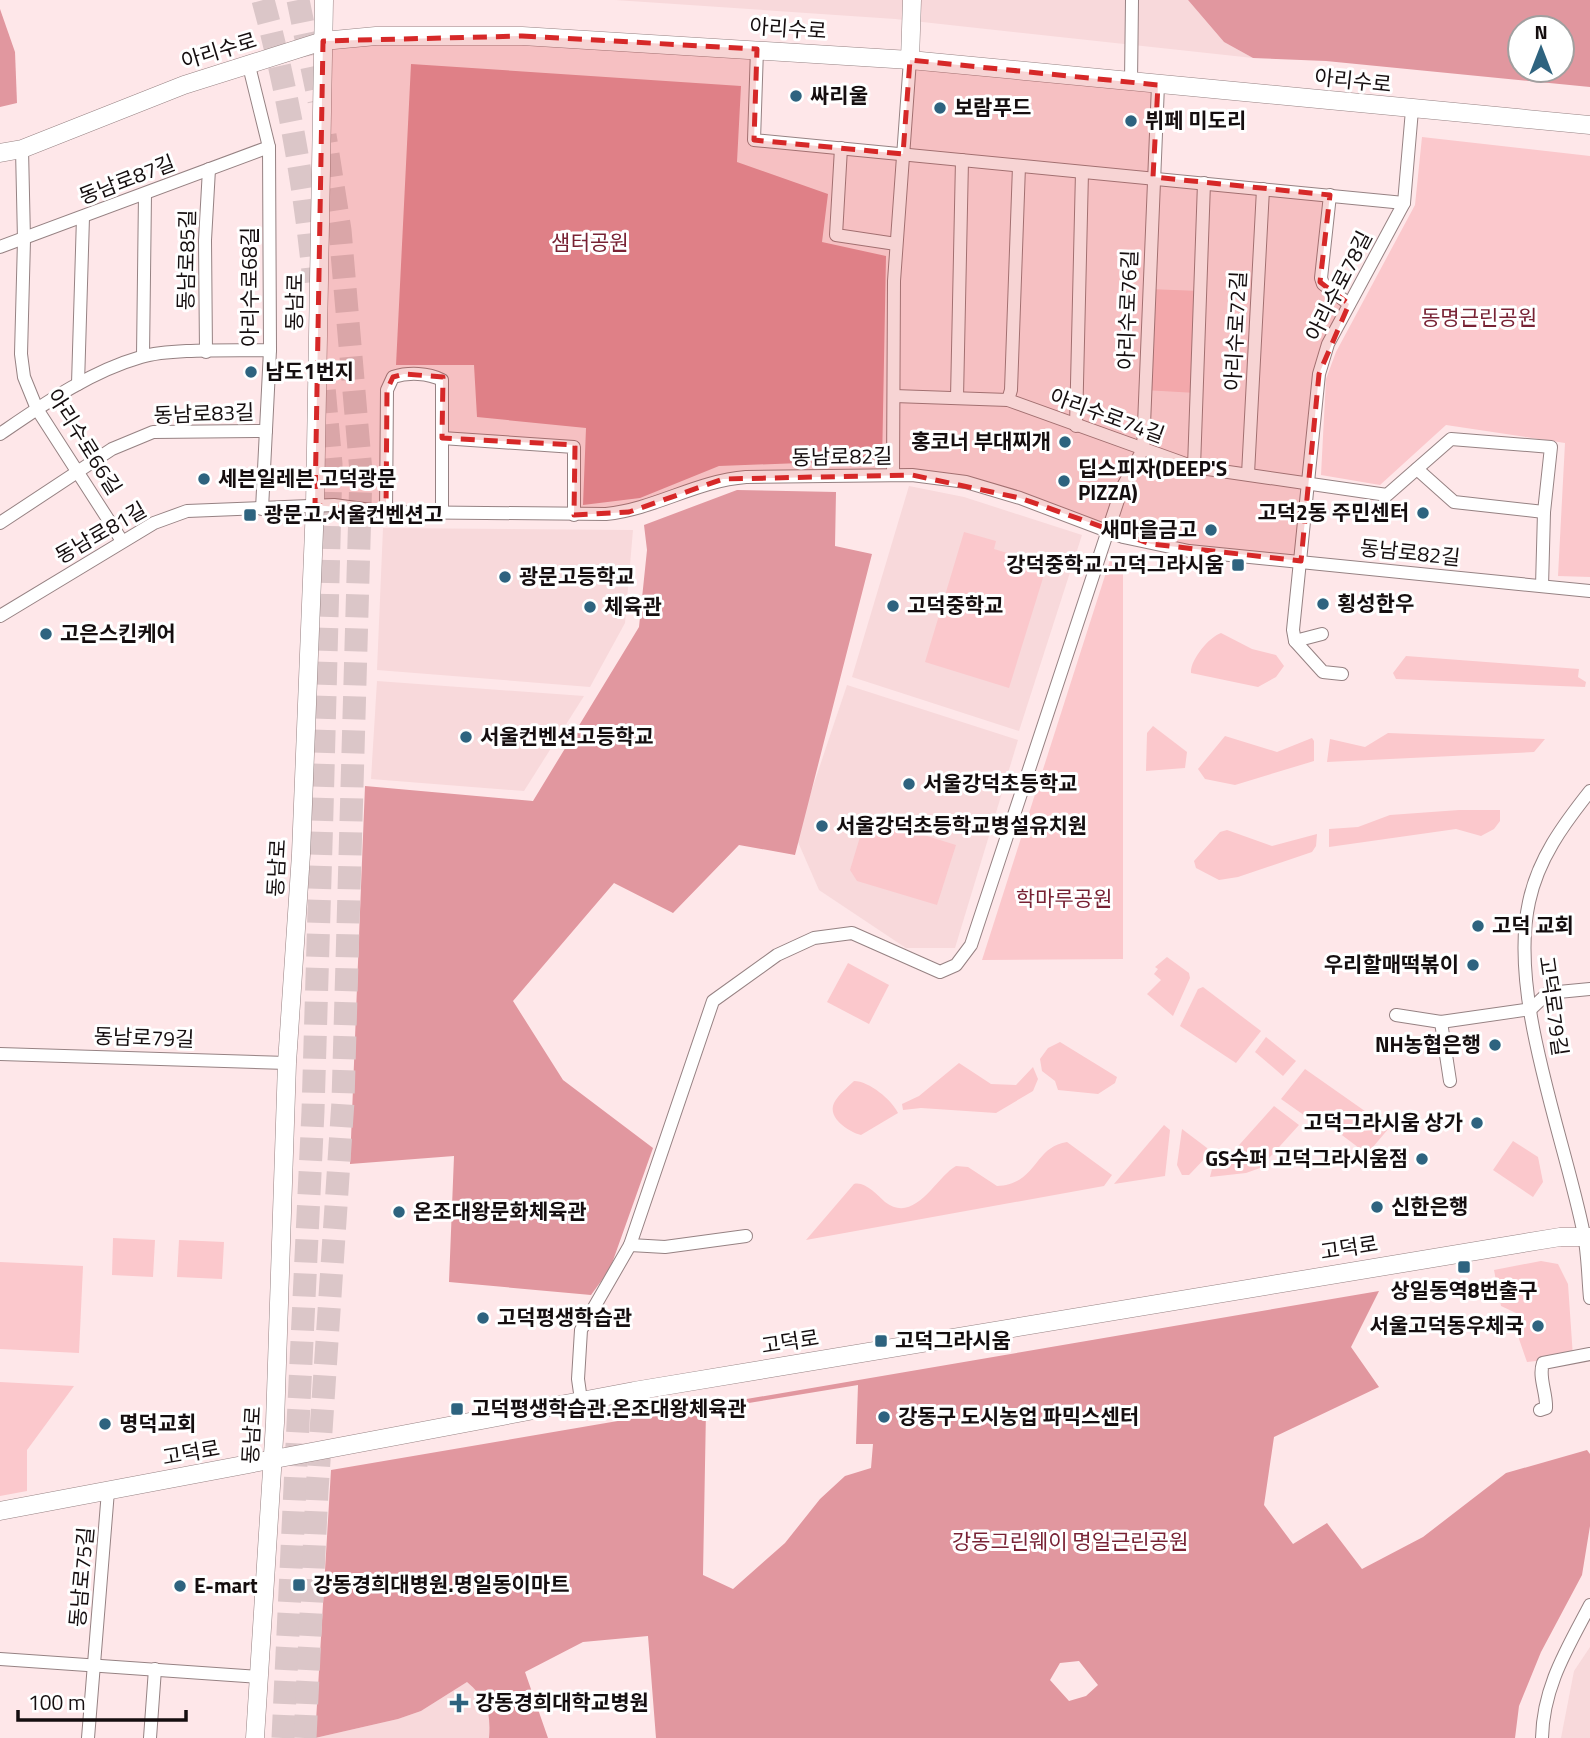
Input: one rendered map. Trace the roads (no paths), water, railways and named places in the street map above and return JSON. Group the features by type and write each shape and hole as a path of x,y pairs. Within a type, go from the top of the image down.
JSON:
{"main road":[{"name":"동남로","path":"255,1738 273,1460 287,1063 301,853 315,505 324,0"},
{"path":"910,60 912,0"},
{"name":"아리수로","path":"0,153 22,149 184,85 323,41 376,36 522,36 910,60 1590,125"},
{"name":"고덕로","path":"0,1511 581,1401 1335,1273 1560,1237 1587,1238"}],"street":[{"path":"1131,81 1132,0"},
{"path":"757,49 754,140 1404,202"},
{"path":"893,475 896,244 910,60"},
{"name":"아리수로68길","path":"250,66 269,147 270,350 262,509"},
{"name":"아리수로76길","path":"1108,530 1122,488 1143,449 1158,85"},
{"name":"아리수로78길","path":"1295,640 1293,630 1319,374 1328,344 1404,202 1412,110"},
{"name":"동남로87길","path":"0,247 269,147"},
{"path":"841,148 836,235 896,244"},
{"name":"아리수로66길","path":"22,149 24,240 21,354 24,377 37,409 79,470 122,541"},
{"path":"957,398 962,160"},
{"path":"1008,400 1011,390 1020,166"},
{"name":"동남로85길","path":"206,352 205,240 209,169"},
{"path":"1076,426 1082,172"},
{"name":"아리수로72길","path":"1194,467 1204,183"},
{"name":"아리수로72길","path":"1248,474 1263,189"},
{"name":"동남로85길","path":"143,356 145,194"},
{"path":"1330,195 1321,278 1323,284 1349,304"},
{"path":"78,384 83,217"},
{"path":"0,435 78,384 143,356 270,350"},
{"path":"386,512 387,390 393,377 404,374 434,376 442,380 442,513"},
{"name":"아리수로74길","path":"894,396 1008,400 1194,467 1307,483"},
{"name":"동남로83길","path":"0,523 112,449 153,432 266,431"},
{"path":"442,438 574,447 574,515"},
{"path":"1307,483 1387,495 1451,439 1551,447 1544,512 1542,586"},
{"path":"1417,469 1454,502 1544,512"},
{"name":"동남로82길","path":"315,505 386,512 574,515 629,512 723,479 893,475 966,482 1151,544 1189,551 1590,591"},
{"name":"동남로81길","path":"0,616 154,523 187,511 315,505"},
{"path":"581,1401 578,1379 581,1330 630,1245 713,1002 777,955 814,938 852,933 940,972 956,965 971,945 1108,530"},
{"path":"1322,634 1295,640 1323,672 1342,674"},
{"name":"고덕로79길","path":"1590,792 1548,847 1529,902 1524,954 1544,1076 1587,1238 1590,1298"},
{"path":"1396,1015 1441,1022 1531,1009 1548,993 1590,989"},
{"path":"1441,1022 1450,1081"},
{"name":"동남로79길","path":"0,1054 287,1063"},
{"path":"630,1245 665,1247 746,1236"},
{"path":"1540,1410 1546,1408 1543,1363 1590,1354"},
{"name":"동남로75길","path":"88,1738 108,1491"},
{"path":"1542,1738 1543,1707 1548,1690 1590,1605"},
{"path":"0,1659 259,1677"},
{"path":"150,1738 155,1669"}],"tunnel":[{"path":"263,0 294,140 314,282"},
{"path":"298,0 319,101"},
{"path":"305,1738 317,1491 343,1101 361,472 340,230 325,135"},
{"path":"283,1738 313,1111 322,811 331,464 323,376"}],"place":[{"name":"싸리울","path":"796,96"},
{"name":"보람푸드","path":"940,108"},
{"name":"뷔페 미도리","path":"1131,121"},
{"name":"남도1번지","path":"251,372"},
{"name":"홍코너 부대찌개","path":"1065,442"},
{"name":"세븐일레븐 고덕광문","path":"204,479"},
{"name":"딥스피자(DEEP'S PIZZA)","path":"1064,481"},
{"name":"고덕2동 주민센터","path":"1423,513"},
{"name":"광문고.서울컨벤션고","path":"250,515"},
{"name":"새마을금고","path":"1211,530"},
{"name":"강덕중학교.고덕그라시움","path":"1238,565"},
{"name":"광문고등학교","path":"505,577"},
{"name":"횡성한우","path":"1323,604"},
{"name":"고덕중학교","path":"893,606"},
{"name":"체육관","path":"590,607"},
{"name":"고은스킨케어","path":"46,634"},
{"name":"서울컨벤션고등학교","path":"466,737"},
{"name":"서울강덕초등학교","path":"909,784"},
{"name":"서울강덕초등학교병설유치원","path":"822,826"},
{"name":"고덕 교회","path":"1478,926"},
{"name":"우리할매떡볶이","path":"1473,965"},
{"name":"NH농협은행","path":"1495,1045"},
{"name":"고덕그라시움 상가","path":"1477,1123"},
{"name":"GS수퍼 고덕그라시움점","path":"1422,1159"},
{"name":"신한은행","path":"1377,1207"},
{"name":"온조대왕문화체육관","path":"399,1212"},
{"name":"상일동역8번출구","path":"1464,1267"},
{"name":"고덕평생학습관","path":"483,1318"},
{"name":"서울고덕동우체국","path":"1538,1326"},
{"name":"고덕그라시움","path":"881,1341"},
{"name":"고덕평생학습관.온조대왕체육관","path":"457,1409"},
{"name":"강동구 도시농업 파믹스센터","path":"884,1417"},
{"name":"명덕교회","path":"105,1424"},
{"name":"강동경희대병원.명일동이마트","path":"299,1585"},
{"name":"E-mart","path":"180,1586"},
{"name":"강동경희대학교병원","path":"459,1703"}],"park label":[{"name":"샘터공원","path":"590,243"},
{"name":"동명근린공원","path":"1479,318"},
{"name":"학마루공원","path":"1064,899"},
{"name":"강동그린웨이 명일근린공원","path":"1070,1542"}]}
